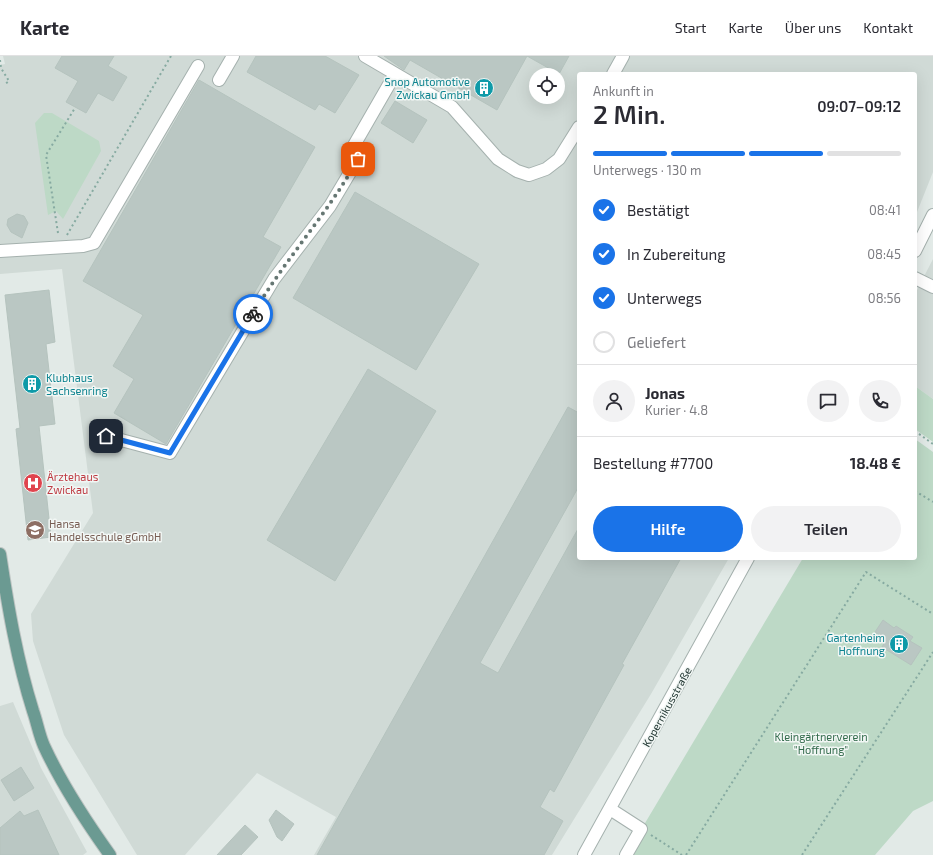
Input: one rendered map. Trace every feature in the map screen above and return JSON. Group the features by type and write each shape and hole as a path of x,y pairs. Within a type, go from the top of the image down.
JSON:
{"main road":[{"path":"0,554 10,616 27,694 44,744 62,782 83,817 110,855"}],"street":[{"path":"219,80 233,56"},
{"path":"365,56 452,107 498,159 517,171 528,175 546,169 559,159 577,130"},
{"path":"614,72 623,56"},
{"path":"0,251 94,243 198,66"},
{"path":"106,436 170,453 274,279 330,206 395,74"},
{"path":"917,247 933,215"},
{"path":"917,279 933,287"},
{"name":"Kopernikusstraße","path":"584,855 747,560"},
{"path":"610,809 641,829 626,855"}],"path":[{"path":"60,247 171,56"},
{"path":"0,60 1,68 9,81 4,84"},
{"path":"58,233 46,155 76,108"},
{"path":"917,432 933,444"},
{"path":"917,492 933,502"},
{"path":"686,855 866,572 933,614"},
{"path":"802,855 933,652"},
{"path":"641,829 682,855"}],"shaded area":[{"path":"3,56 933,56 933,172 917,212 917,72 577,72 577,560 728,560 651,694 552,855 314,855 336,817 257,773 185,855 137,855 64,735 33,641 31,614 93,513 62,269 0,274 0,65 5,64"},
{"path":"933,259 933,399 917,387 917,290"},
{"path":"13,702 41,768 87,852 83,855 0,855 0,706"}],"green space":[{"path":"44,113 52,113 99,141 101,151 63,219 56,211 48,215 35,123"},
{"path":"917,387 933,399 933,442 917,430"},
{"name":"Kleingärtnerverein \"Hoffnung\"","path":"917,440 933,452 933,801 913,811 875,855 626,855 802,560 917,560"}],"building":[{"path":"62,56 114,56 108,66 127,77 113,101 98,93 86,113 66,102 78,81 55,68"},
{"path":"256,56 325,56 359,75 335,113 319,104 315,110 247,72"},
{"name":"Snop Automotive Zwickau GmbH","path":"384,56 527,56 497,110 410,60 404,70"},
{"path":"527,56 569,56 562,68 548,68"},
{"path":"199,80 315,147 263,237 281,247 166,444 114,413 134,379 113,366 143,315 83,281"},
{"path":"395,101 427,120 413,143 381,123"},
{"path":"355,192 479,264 416,370 293,298"},
{"path":"17,214 24,216 28,223 22,238 11,232 7,225 8,219"},
{"path":"49,290 55,342 46,344 55,424 39,426 51,537 28,540 16,429 20,428 5,295"},
{"path":"368,369 436,411 335,581 267,540"},
{"path":"568,407 577,412 577,490 480,663 498,673 577,531 577,560 680,560 622,664 624,665 554,792 550,789 540,807 563,821 544,855 317,855"},
{"name":"Gartenheim Hoffnung","path":"883,620 894,628 896,626 913,637 910,641 922,648 911,665 882,647 886,640 875,632"},
{"path":"21,767 34,788 14,801 1,780"},
{"path":"38,810 59,855 0,855 0,828 20,811 24,816"},
{"path":"276,810 294,824 282,841 277,837 269,820"},
{"path":"245,825 258,837 241,855 217,855"}],"way so far":[{"path":"253,314 274,279 330,206 358,159"}],"place":[{"name":"Snop Automotive Zwickau GmbH","path":"484,88"},
{"name":"Klubhaus Sachsenring","path":"32,384"},
{"name":"Ärztehaus Zwickau","path":"33,483"},
{"name":"Hansa Handelsschule gGmbH","path":"35,530"},
{"name":"Gartenheim Hoffnung","path":"899,644"}],"route":[{"path":"106,436 170,453 253,314"}]}
